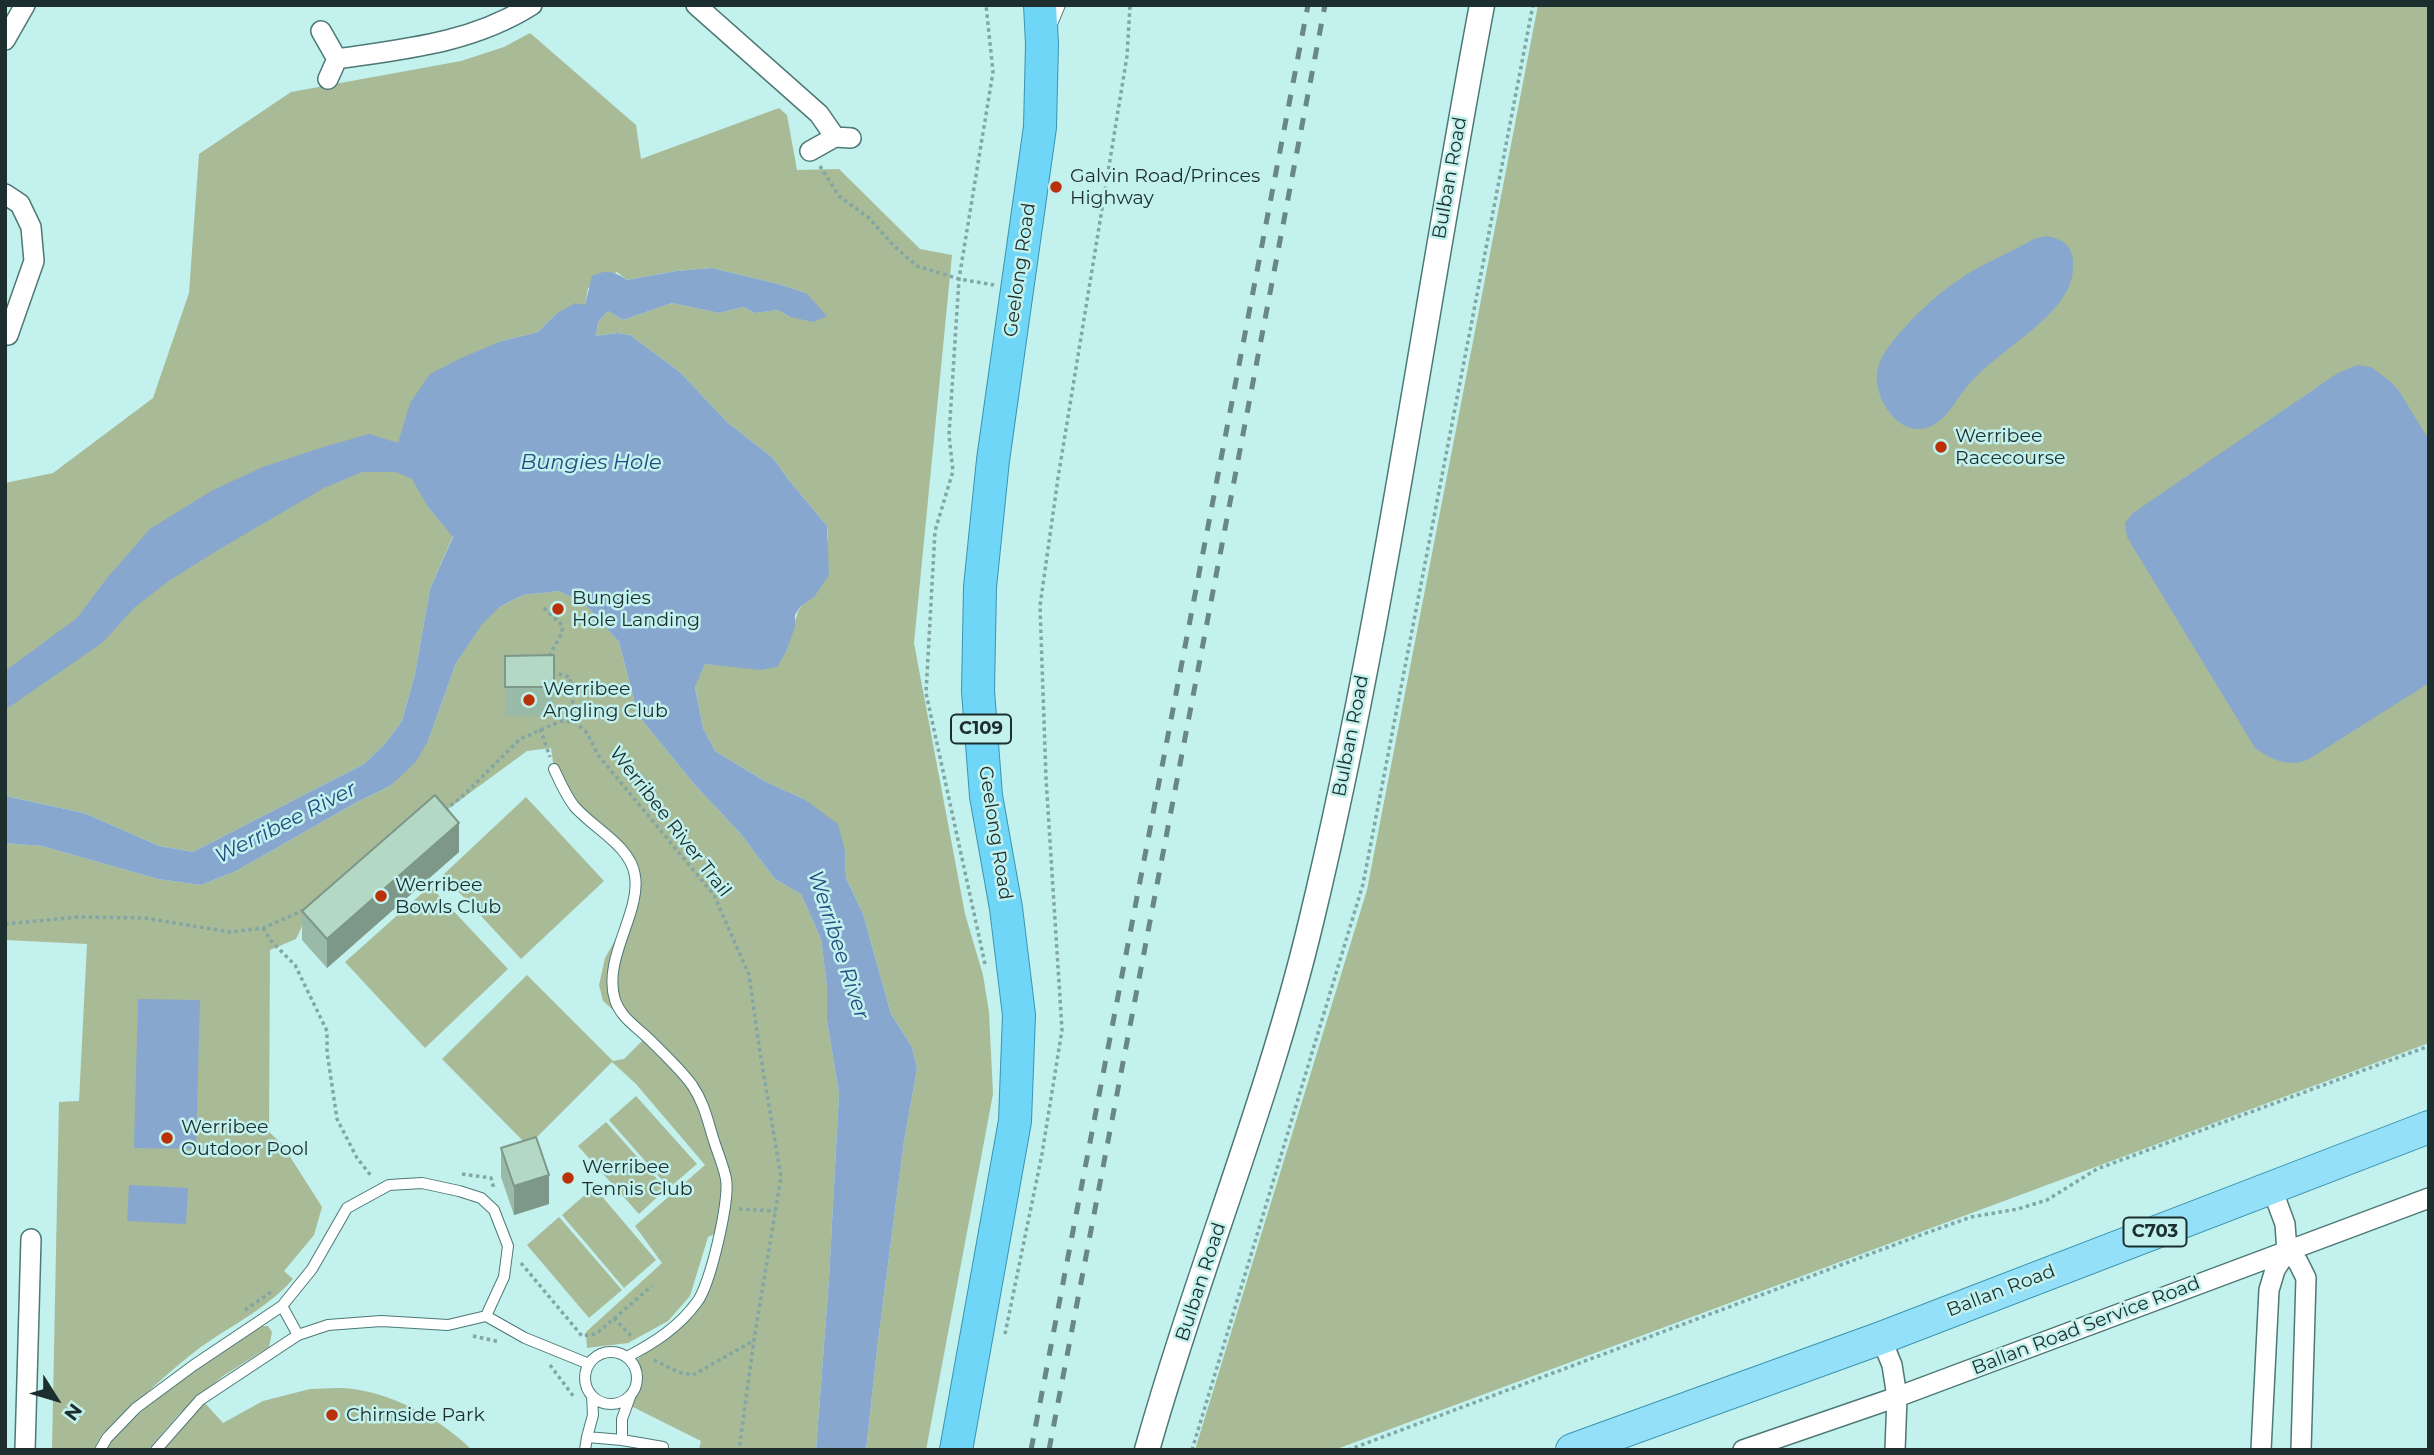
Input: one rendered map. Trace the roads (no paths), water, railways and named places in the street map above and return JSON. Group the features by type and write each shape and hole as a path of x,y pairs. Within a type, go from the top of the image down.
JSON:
{"highway":[{"name":"Geelong Road","path":"956,1450 1015,1121 1019,1015 1006,908 986,796 978,691 979,587 993,460 1040,127 1040,5"}],"main road":[{"name":"Ballan Road","path":"1572,1450 1881,1338 2429,1127"}],"street":[{"path":"5,40 25,5"},
{"path":"337,59 453,40 509,19 532,5"},
{"path":"696,5 843,137 810,151"},
{"name":"Bulban Road","path":"1147,1450 1270,1071 1311,925 1368,650 1482,5"},
{"path":"321,31 337,59"},
{"path":"328,79 337,59"},
{"path":"5,194 20,204 31,227 34,261 11,309 8,335"},
{"path":"2261,1450 2269,1290 2275,1270 2287,1251 2285,1224 2271,1186"},
{"name":"Ballan Road Service Road","path":"1743,1450 1897,1397 2429,1198"},
{"path":"25,1450 31,1239"},
{"path":"2287,1251 2298,1262 2306,1278 2301,1450"},
{"path":"1881,1338 1892,1365 1897,1397 1895,1450"}],"lane":[{"path":"1042,44 1060,5"},
{"path":"554,769 564,791 575,806 606,837 621,846 632,861 636,878 635,894 612,978 615,999 632,1027 651,1041 677,1067 701,1099 727,1181 724,1208 708,1280 699,1301 672,1329 627,1357"},
{"path":"100,1450 107,1438 136,1408 282,1306 312,1269 347,1208 389,1185 422,1183 481,1198 494,1210 508,1246 504,1277 486,1316"},
{"path":"282,1306 298,1335"},
{"path":"156,1450 201,1400 298,1335 328,1325 381,1321 448,1325 486,1316 525,1338 589,1364"},
{"path":"584,1450 593,1415 592,1396 585,1381 589,1364 602,1354 611,1352 627,1357 637,1372 635,1390 622,1419 622,1440"},
{"path":"592,1396 607,1405 623,1402 630,1397"},
{"path":"587,1437 663,1447 663,1450"}],"water":[{"path":"2046,236 2063,242 2070,250 2073,260 2070,285 2058,304 1980,373 1940,420 1926,428 1915,429 1897,420 1879,393 1877,373 1882,358 1897,336 1927,305 1960,279 2034,239"},
{"path":"712,268 806,293 827,316 814,322 790,317 778,310 755,313 743,307 719,313 672,303 623,320 608,311 598,322 596,336 617,333 630,335 680,372 728,423 773,458 827,526 829,575 814,597 800,607 795,615 795,627 777,667 760,670 705,664 695,687 703,728 715,751 766,782 804,799 838,824 845,851 846,878 863,914 891,1014 912,1047 917,1069 904,1141 866,1450 816,1450 839,1093 827,1021 827,987 821,939 801,894 775,879 740,833 694,784 638,715 619,642 584,603 559,591 523,595 501,606 483,623 456,663 428,741 415,763 390,786 236,871 201,885 158,879 42,846 5,843 5,796 84,813 159,846 193,852 364,764 384,745 402,721 415,674 430,589 453,537 428,507 412,479 396,472 362,472 324,488 218,550 170,580 135,607 102,643 5,710 5,671 77,618 107,578 150,529 213,490 263,467 369,434 398,443 410,403 430,374 502,341 538,332 556,314 575,303 585,305 592,276 610,272 627,280"},
{"path":"2357,365 2371,367 2391,382 2429,440 2429,683 2309,759 2288,763 2255,748 2127,537 2125,523 2133,513 2338,373"},
{"path":"138,999 200,1000 196,1149 134,1148"},
{"path":"129,1185 188,1188 186,1224 127,1221"}],"railway":[{"path":"1031,1450 1308,5"},
{"path":"1049,1450 1325,5"}],"place":[{"name":"Galvin Road/Princes Highway","path":"1056,187"},
{"name":"Werribee Racecourse","path":"1941,447"},
{"name":"Bungies Hole Landing","path":"558,609"},
{"name":"Werribee Angling Club","path":"529,700"},
{"name":"Werribee Bowls Club","path":"381,896"},
{"name":"Werribee Outdoor Pool","path":"167,1138"},
{"name":"Werribee Tennis Club","path":"568,1178"},
{"name":"Chirnside Park","path":"332,1415"}],"water label":[{"name":"Bungies Hole","path":"591,463"},
{"name":"Werribee River","path":"286,823"},
{"name":"Werribee River","path":"838,945"}]}
